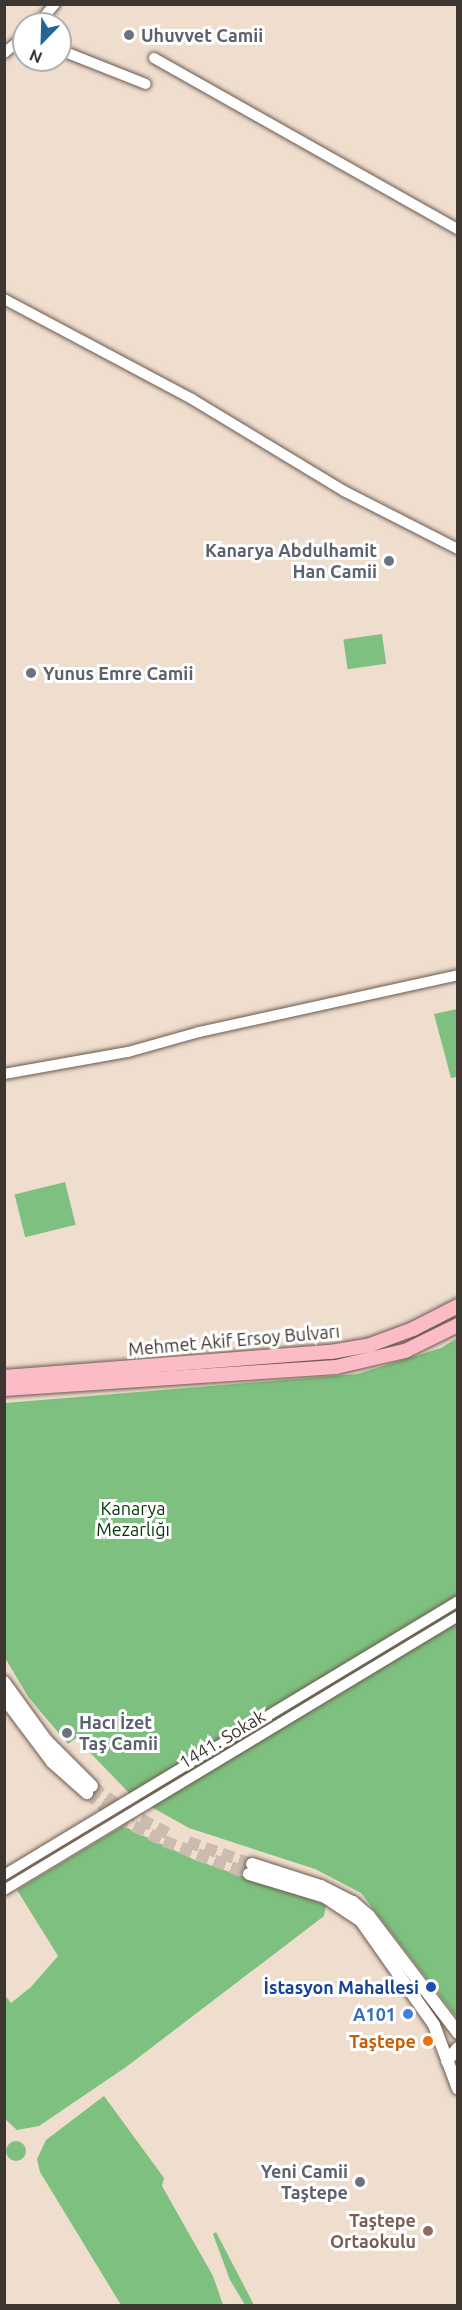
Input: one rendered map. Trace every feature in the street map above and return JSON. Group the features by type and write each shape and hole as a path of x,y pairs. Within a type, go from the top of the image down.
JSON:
{"main road":[{"name":"Mehmet Akif Ersoy Bulvarı","path":"4,1377 331,1352 381,1341 458,1306"},
{"name":"Mehmet Akif Ersoy Bulvarı","path":"4,1389 336,1367 405,1351 458,1325"},
{"path":"4,1682 46,1740 89,1790 52,1762 4,1698"},
{"path":"436,2034 441,2040 449,2039 454,2030 369,1916 353,1902 329,1889 250,1869 325,1897 361,1921 414,1993 436,2034 458,2089"},
{"path":"445,2055 458,2048"}],"street":[{"path":"72,55 146,84"},
{"path":"154,58 458,229"},
{"path":"4,298 192,399 344,491 458,549"},
{"path":"4,1074 128,1052 199,1032 458,975"},
{"name":"1441. Sokak","path":"4,1875 458,1601"},
{"name":"1441. Sokak","path":"4,1890 458,1616"}],"green space":[{"path":"382,634 386,664 348,669 343,639"},
{"path":"457,1009 457,1077 451,1078 434,1014"},
{"path":"65,1182 76,1225 25,1237 15,1195"},
{"name":"Kanarya Mezarlığı","path":"457,1338 457,2018 361,1893 315,1869 189,1828 132,1796 76,1738 68,1744 29,1698 5,1658 5,1403 357,1374 441,1348"},
{"path":"123,1826 195,1860 326,1905 324,1916 126,2067 39,2126 17,2130 5,2119 4,1994 11,2003 31,1987 58,1956 17,1890"},
{"path":"104,2096 164,2178 162,2186 213,2276 223,2305 121,2305 40,2172 37,2159 46,2140"},
{"path":"12,2141 20,2141 26,2147 26,2155 20,2161 12,2161 6,2155 6,2147"},
{"path":"216,2232 254,2305 245,2305 230,2280 213,2234"}],"tunnel":[{"path":"92,1786 125,1811 169,1834"},
{"path":"87,1793 118,1818 164,1841 249,1874"},
{"path":"188,1842 252,1864"}],"place":[{"name":"Uhuvvet Camii","path":"129,35"},
{"name":"Kanarya Abdulhamit Han Camii","path":"389,561"},
{"name":"Yunus Emre Camii","path":"31,673"},
{"name":"Hacı İzet Taş Camii","path":"67,1733"},
{"name":"İstasyon Mahallesi","path":"431,1987"},
{"name":"A101","path":"408,2014"},
{"name":"Taştepe","path":"428,2041"},
{"name":"Yeni Camii Taştepe","path":"360,2182"},
{"name":"Taştepe Ortaokulu","path":"428,2231"}]}
